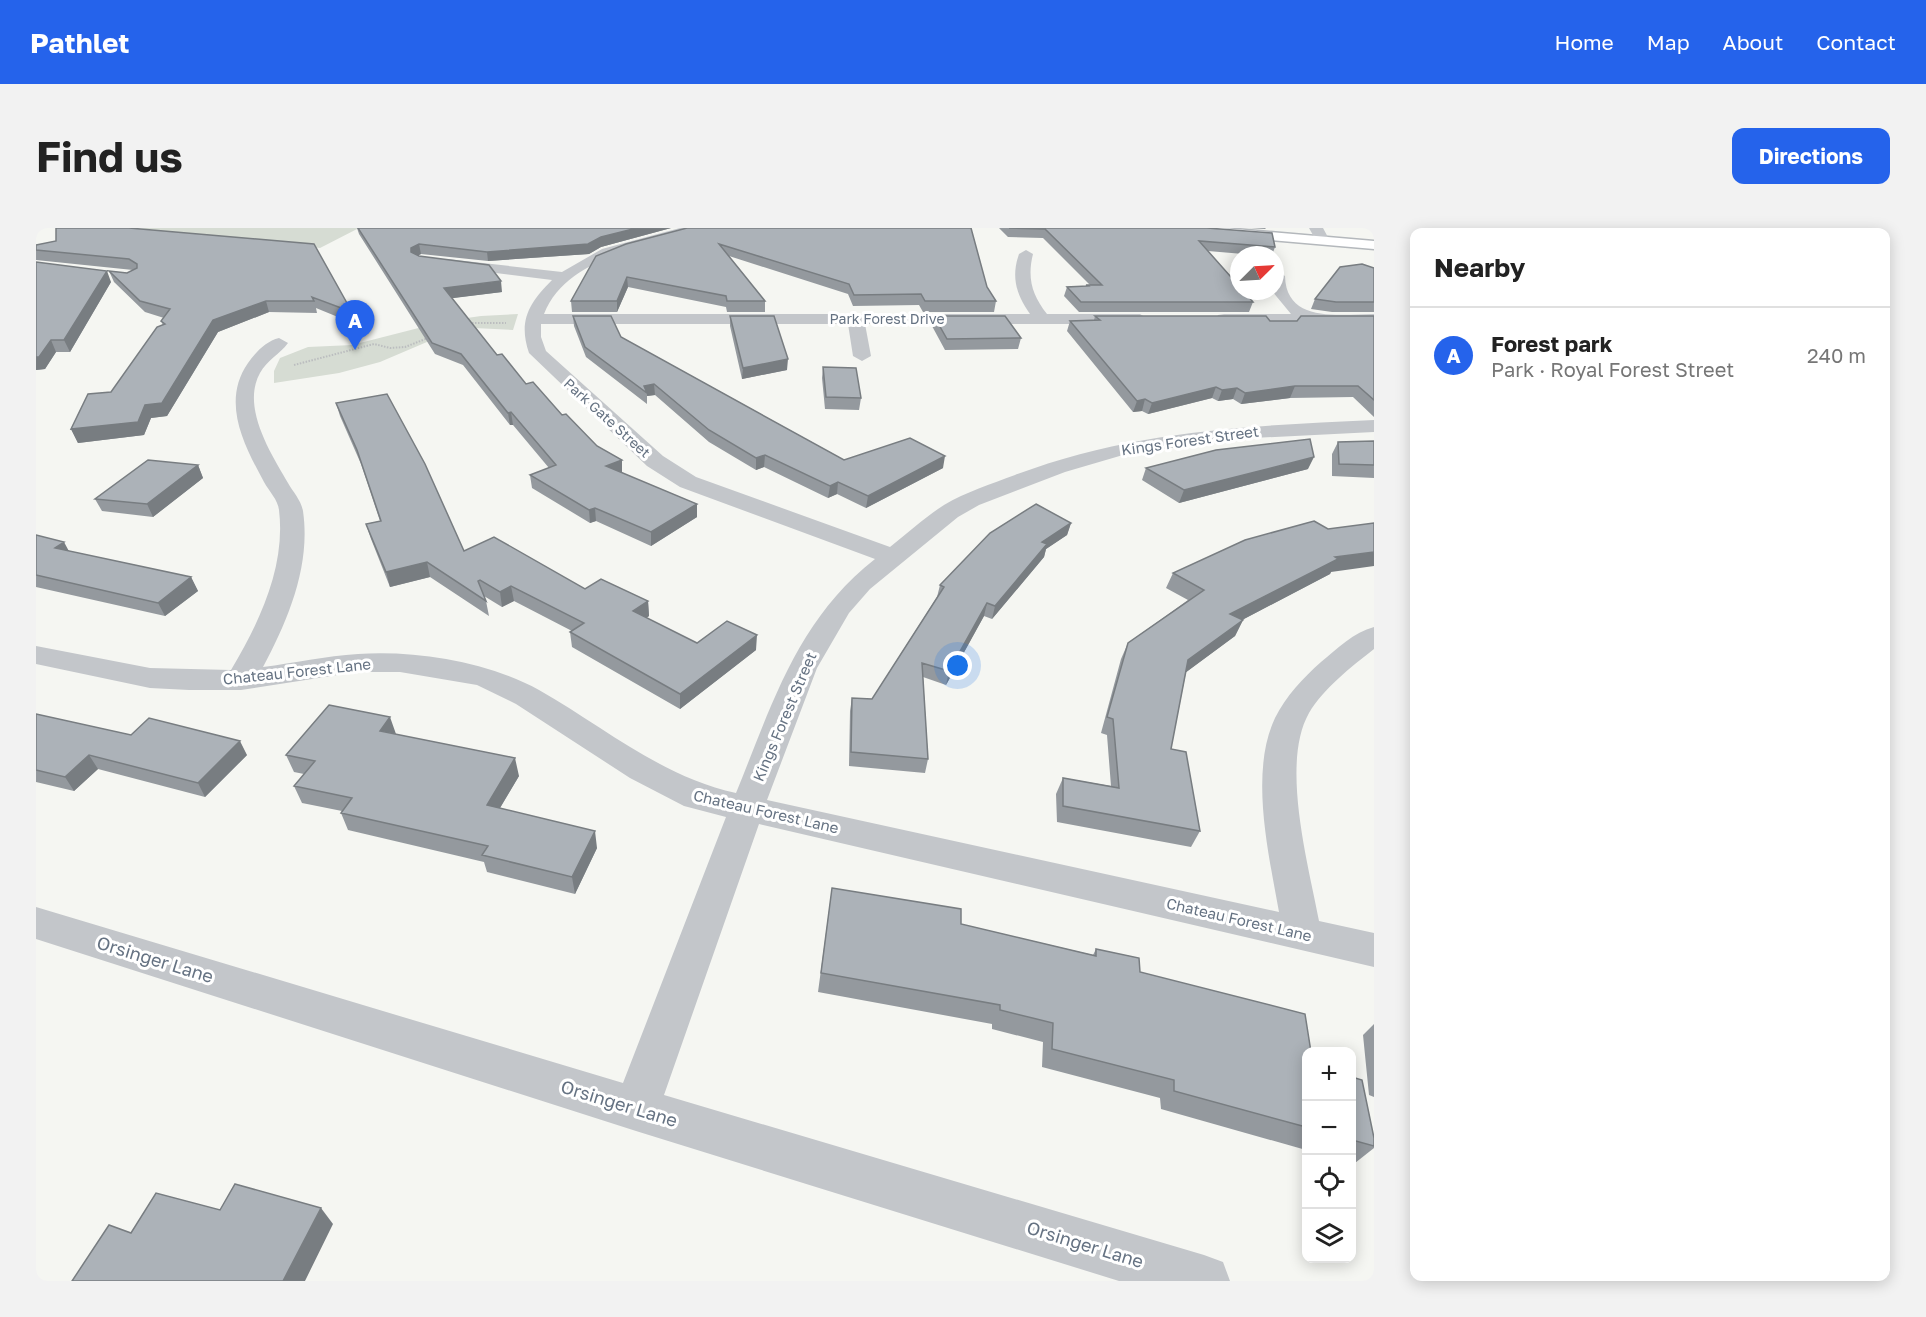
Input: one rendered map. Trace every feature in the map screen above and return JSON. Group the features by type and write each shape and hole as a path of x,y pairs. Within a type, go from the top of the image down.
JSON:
{"main road":[{"path":"1174,228 1319,234 1374,245"}],"street":[{"path":"532,323 542,299 567,277 604,253 692,228"},
{"path":"1026,254 1021,268 1021,284 1027,301 1042,319"},
{"path":"433,262 567,277"},
{"path":"1284,299 1308,319"},
{"path":"793,300 796,319"},
{"path":"855,318 862,356"},
{"name":"Park Forest Drive","path":"532,323 855,318 1157,319"},
{"path":"1204,319 1374,319"},
{"name":"Park Gate Street","path":"532,323 534,347 547,365 655,461 688,483 893,557"},
{"path":"241,680 270,628 289,573 291,508 244,412 243,397 252,369 260,356 279,343"},
{"name":"Kings Forest Street","path":"636,1109 747,808 802,668 837,609 861,583 928,527 971,500 1057,467 1121,449 1233,433 1374,426"},
{"path":"1302,934 1279,787 1282,748 1291,718 1326,672 1374,636"},
{"name":"Chateau Forest Lane","path":"36,655 150,678 241,680 315,668 378,663 438,668 485,677 527,697 642,770 696,797 1374,950"},
{"name":"Orsinger Lane","path":"36,923 636,1109 1204,1281"}],"path":[{"path":"464,324 482,321 532,323"},
{"path":"252,369 307,364 374,344 390,348 405,347 435,334"}],"shaded area":[{"path":"137,228 359,228 320,248"},
{"path":"518,314 513,330 474,328 441,336 380,362 339,373 274,383 274,371 280,358 308,347 352,345 446,321"}],"building":[{"path":"56,228 129,228 314,244 352,312 312,297 314,301 266,301 213,320 162,403 145,405 138,422 71,429 88,394 111,392 157,327 165,324 161,321 170,309 140,301 109,271 127,273 137,268 137,264 129,259 36,250 36,245 56,241"},
{"path":"358,228 637,228 601,237 588,244 487,252 419,244 411,248 411,252 419,256 489,265 501,281 444,288 497,355 502,354 526,384 533,382 562,415 566,414 597,446 622,460 606,466 697,504 651,532 595,508 589,510 530,475 556,465 511,412 508,413 461,354 432,343"},
{"path":"687,228 971,228 987,287 996,301 925,301 921,294 854,295 849,284 719,244 765,301 727,301 726,296 627,277 617,301 571,301 596,256 626,244"},
{"path":"1009,228 1207,228 1272,233 1275,246 1199,241 1230,276 1230,300 1251,300 1253,302 1081,302 1067,287 1102,285 1045,229"},
{"path":"36,262 107,271 64,340 51,340 39,357 36,357"},
{"path":"1362,264 1374,268 1374,302 1336,302 1315,299 1340,267"},
{"path":"573,316 611,316 621,337 844,460 910,438 945,456 868,496 838,482 830,486 765,455 756,458 709,430 654,384 644,386 647,393 585,347"},
{"path":"730,316 774,316 788,359 743,368"},
{"path":"934,316 1005,316 1021,338 947,339"},
{"path":"1095,316 1266,316 1270,321 1297,321 1301,316 1374,316 1374,400 1358,386 1295,386 1245,393 1237,388 1222,390 1216,387 1152,403 1145,399 1137,401 1070,321 1100,320"},
{"path":"823,367 856,368 861,398 826,397"},
{"path":"387,394 425,464 464,551 494,537 585,589 601,579 648,601 633,611 697,643 727,621 757,635 680,694 570,632 584,623 511,586 500,592 478,581 486,601 427,562 386,572 366,524 381,521 357,450 336,403"},
{"path":"1310,439 1314,457 1184,490 1146,468 1216,450"},
{"path":"1374,441 1374,465 1339,464 1338,442"},
{"path":"148,460 198,465 147,504 95,499"},
{"path":"1036,504 1071,523 1042,542 1047,544 995,606 987,603 949,671 922,663 928,759 851,752 852,698 872,699 944,587 940,585 990,533"},
{"path":"1314,521 1328,529 1374,523 1374,552 1335,557 1338,559 1230,614 1243,620 1188,660 1171,749 1186,752 1200,831 1063,806 1063,778 1119,788 1113,719 1107,717 1128,643 1204,590 1173,573 1245,540"},
{"path":"36,535 64,542 55,548 191,577 158,603 36,575"},
{"path":"329,705 390,717 380,731 515,758 487,805 595,831 572,877 482,855 488,846 341,813 352,798 294,786 315,761 286,755"},
{"path":"36,714 131,735 149,718 240,741 198,783 89,755 65,777 36,770"},
{"path":"832,888 961,909 961,924 1096,956 1096,949 1139,958 1140,972 1305,1014 1310,1047 1302,1047 1302,1126 1174,1091 1174,1080 1052,1049 1053,1023 1000,1010 1000,1005 821,973"},
{"path":"1356,1078 1362,1080 1374,1146 1356,1141"},
{"path":"235,1184 321,1208 283,1281 72,1281 109,1225 131,1233 156,1193 220,1210"}],"place":[{"name":"Forest park","path":"355,350"}]}
